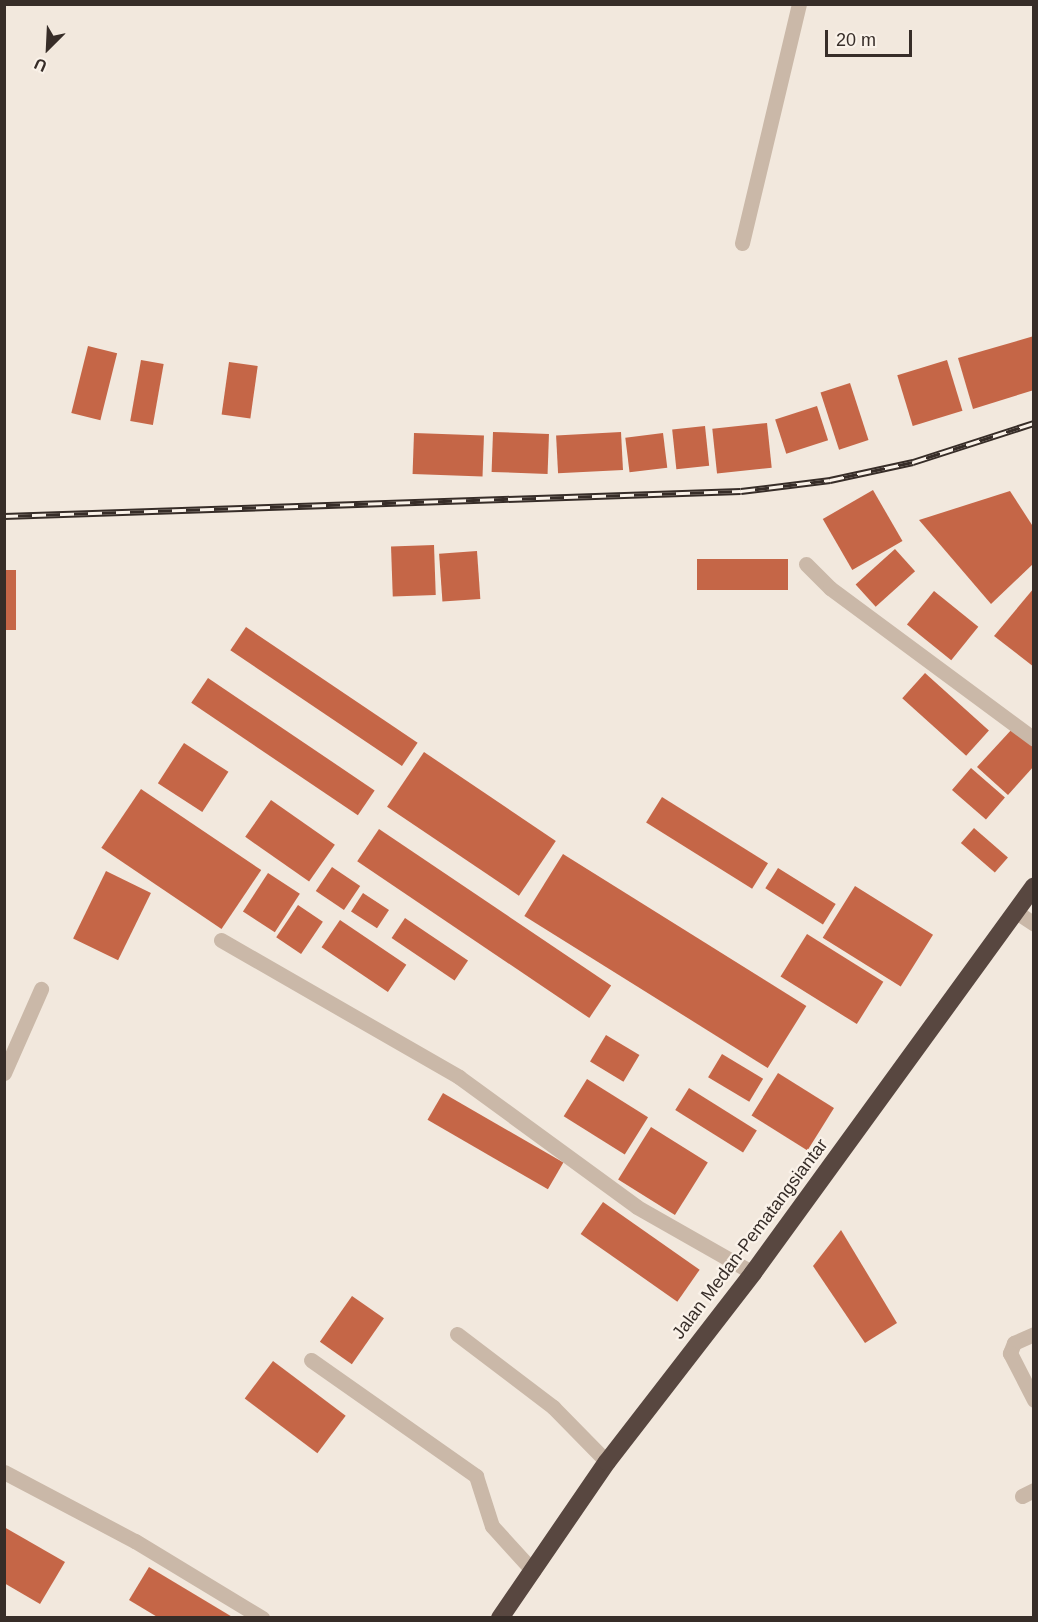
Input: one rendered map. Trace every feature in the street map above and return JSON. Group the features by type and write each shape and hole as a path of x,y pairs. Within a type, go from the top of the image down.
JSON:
{"highway":[{"name":"Jalan Medan-Pematangsiantar","path":"500,1617 607,1462 753,1273 1034,886"}],"street":[{"path":"742,243 799,4"},
{"path":"806,564 830,588 1034,739"},
{"path":"1015,911 1034,924"},
{"path":"221,940 459,1077 637,1207 753,1273"},
{"path":"4,1073 41,989"},
{"path":"1034,1334 1014,1343 1010,1353 1034,1400"},
{"path":"457,1335 553,1407 607,1462"},
{"path":"311,1360 476,1476 499,1537 533,1571"},
{"path":"4,1472 135,1541 262,1617"}],"building":[{"path":"1034,336 1034,390 973,409 958,358"},
{"path":"88,346 117,353 100,420 71,413"},
{"path":"141,360 164,364 153,425 130,421"},
{"path":"947,360 962,411 913,426 897,375"},
{"path":"229,362 258,366 250,419 222,414"},
{"path":"850,383 869,440 839,450 821,393"},
{"path":"817,406 828,440 786,454 775,420"},
{"path":"767,423 772,468 717,474 712,429"},
{"path":"705,426 709,466 676,469 672,429"},
{"path":"493,432 549,434 548,474 492,472"},
{"path":"621,432 623,470 558,473 556,435"},
{"path":"414,433 484,435 483,476 413,474"},
{"path":"663,433 667,468 630,472 625,438"},
{"path":"873,490 902,541 852,570 823,519"},
{"path":"1010,491 1034,528 1034,563 991,604 919,520"},
{"path":"434,545 436,595 393,596 391,547"},
{"path":"895,549 915,571 876,607 856,584"},
{"path":"477,551 480,599 442,602 439,554"},
{"path":"697,559 788,559 788,590 697,590"},
{"path":"4,570 16,570 16,630 4,630"},
{"path":"1034,588 1034,667 994,636"},
{"path":"934,591 978,627 951,660 907,624"},
{"path":"246,627 418,743 402,766 230,650"},
{"path":"925,673 989,731 966,756 902,698"},
{"path":"208,678 375,790 358,815 191,703"},
{"path":"1013,728 1034,746 1034,766 1008,795 977,767"},
{"path":"184,743 228,772 202,812 158,783"},
{"path":"424,752 556,841 519,896 387,807"},
{"path":"971,768 1005,798 986,819 952,790"},
{"path":"141,789 261,870 222,929 101,848"},
{"path":"662,797 768,863 752,889 646,822"},
{"path":"271,800 335,845 309,882 245,837"},
{"path":"974,828 1008,858 995,873 961,843"},
{"path":"379,829 611,986 589,1018 357,861"},
{"path":"563,854 806,1006 768,1068 524,916"},
{"path":"332,867 360,886 344,910 316,891"},
{"path":"778,868 836,904 823,924 765,888"},
{"path":"106,871 151,893 118,960 73,938"},
{"path":"268,873 300,894 275,932 243,912"},
{"path":"855,886 933,935 901,986 823,938"},
{"path":"363,893 389,910 377,928 351,911"},
{"path":"298,905 323,922 301,954 276,937"},
{"path":"405,918 468,960 455,980 392,938"},
{"path":"340,920 406,965 388,992 322,947"},
{"path":"807,934 883,982 857,1024 781,976"},
{"path":"606,1035 639,1055 623,1082 590,1062"},
{"path":"722,1054 763,1079 749,1102 708,1077"},
{"path":"778,1073 834,1108 807,1150 752,1115"},
{"path":"587,1079 648,1117 625,1154 564,1116"},
{"path":"689,1088 757,1130 743,1152 675,1110"},
{"path":"443,1093 563,1162 548,1189 428,1120"},
{"path":"651,1127 708,1163 675,1215 618,1180"},
{"path":"603,1202 700,1270 677,1302 581,1234"},
{"path":"841,1230 897,1323 865,1343 813,1266"},
{"path":"352,1296 384,1318 352,1364 320,1342"},
{"path":"273,1361 346,1416 317,1453 245,1399"},
{"path":"4,1527 65,1562 40,1604 4,1583"},
{"path":"149,1567 234,1618 159,1618 129,1600"}],"railway":[{"path":"4,516 741,491 830,480 913,462 1034,423"}]}
